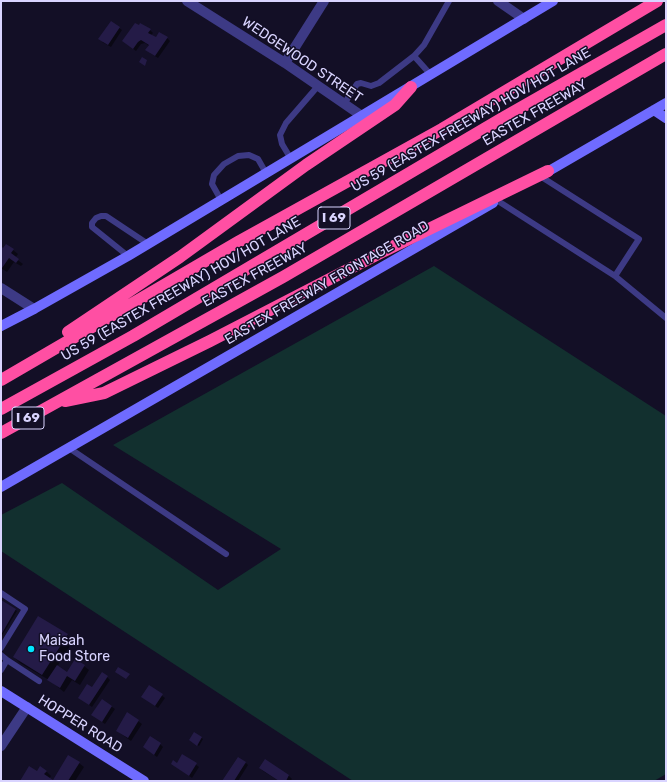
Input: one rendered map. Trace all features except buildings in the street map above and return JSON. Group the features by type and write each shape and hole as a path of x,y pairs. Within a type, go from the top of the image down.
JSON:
{"highway":[{"name":"I 69","path":"1,380 231,246 442,129 657,1"},
{"name":"US 59 (EASTEX FREEWAY) HOV/HOT LANE","path":"1,409 133,336 494,123 666,25"},
{"name":"EASTEX FREEWAY","path":"1,433 283,277 666,54"},
{"path":"1,377 180,257 306,166 395,105 411,87"},
{"path":"54,403 104,393 384,251 544,174"}],"main road":[{"path":"1,326 128,256 553,1"},
{"name":"EASTEX FREEWAY FRONTAGE ROAD","path":"1,487 666,103"},
{"path":"654,110 666,118"},
{"name":"HOPPER ROAD","path":"1,691 144,781"}],"street":[{"name":"WEDGEWOOD STREET","path":"187,1 285,63 362,116"},
{"path":"285,63 324,1"},
{"path":"498,1 524,19"},
{"path":"1,288 34,309"},
{"path":"1,746 26,707"}],"lane":[{"path":"344,104 357,84 361,83 371,86 378,83 414,56 424,44 449,1"},
{"path":"414,56 431,75"},
{"path":"291,159 282,144 280,135 286,123 318,86"},
{"path":"221,200 212,184 214,175 224,164 238,156 249,155 258,159 266,173"},
{"path":"544,174 639,239 615,276"},
{"path":"498,201 615,276 666,318"},
{"path":"128,256 96,232 92,227 92,223 96,218 106,216 148,244"},
{"path":"70,448 226,554"},
{"path":"1,593 25,609 1,648"},
{"path":"1,655 39,680"},
{"path":"1,670 7,660"}],"green space":[{"path":"434,266 666,416 666,774 654,781 353,781 1,551 1,515 62,483 218,590 281,549 113,445"}],"place":[{"name":"Maisah Food Store","path":"31,649"}]}
